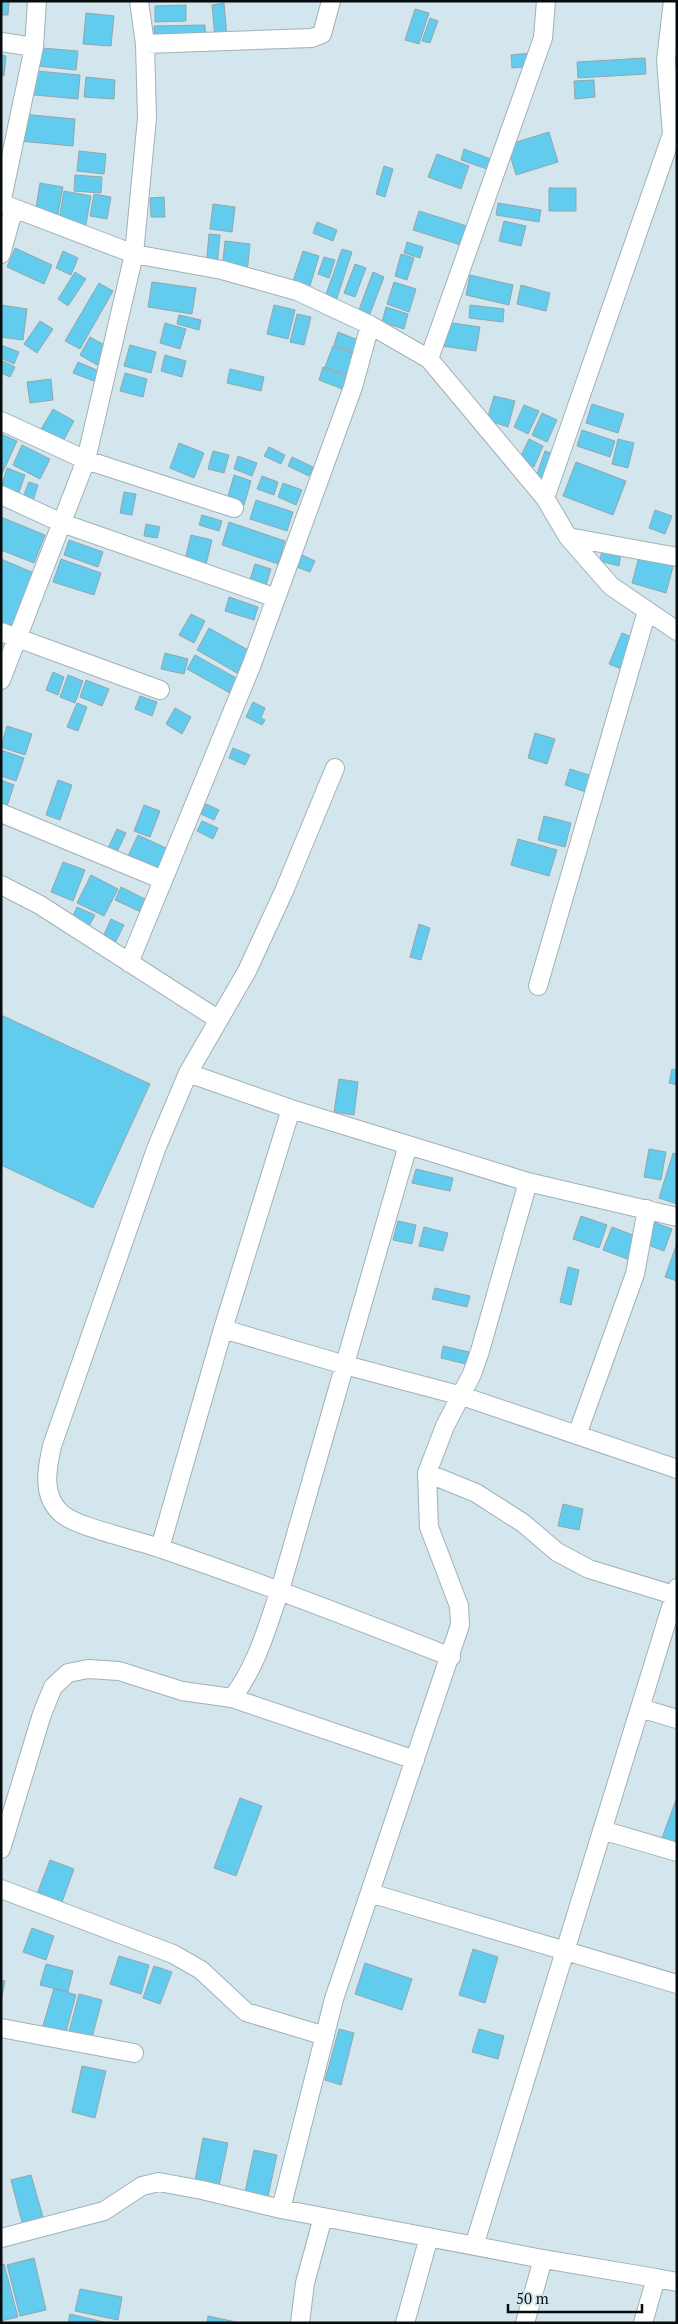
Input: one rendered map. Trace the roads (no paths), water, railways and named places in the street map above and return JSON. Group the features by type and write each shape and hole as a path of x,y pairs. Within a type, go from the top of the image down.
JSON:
{"street":[{"path":"1,254 6,205 34,47 37,1"},
{"path":"1,680 9,635 62,522 86,460 134,254 147,118 145,44 139,1"},
{"path":"145,44 317,37 324,28 331,1"},
{"path":"429,359 543,38 546,1"},
{"path":"545,498 672,134 666,60 673,1"},
{"path":"1,42 34,47"},
{"path":"6,205 134,254 222,270 297,291 370,325 429,359 545,498 568,537 612,586 677,631"},
{"path":"129,963 252,664 353,387 370,325"},
{"path":"1,421 86,460 234,508"},
{"path":"1,495 62,522 276,598"},
{"path":"568,537 677,557"},
{"path":"538,986 647,611"},
{"path":"9,635 160,690"},
{"path":"335,768 284,891 247,971 188,1073 156,1149 52,1446 46,1471 48,1492 61,1513 76,1522 160,1548 280,1590 451,1656"},
{"path":"1,813 163,880"},
{"path":"1,885 40,905 219,1020"},
{"path":"188,1073 291,1109 528,1182 677,1217"},
{"path":"160,1548 223,1330 291,1109"},
{"path":"232,1698 246,1680 263,1641 280,1590 408,1144"},
{"path":"281,2209 334,1999 460,1625 459,1606 429,1527 427,1473 445,1426 462,1396 480,1351 528,1182"},
{"path":"577,1435 635,1274 647,1209"},
{"path":"223,1330 462,1396 677,1469"},
{"path":"427,1473 476,1493 524,1522 557,1552 589,1569 676,1593 474,2246"},
{"path":"1,1849 46,1705 53,1687 68,1673 88,1669 119,1671 182,1691 232,1698 415,1760"},
{"path":"640,1708 677,1719"},
{"path":"602,1830 677,1852"},
{"path":"1,1889 173,1954 201,1970 246,2012 273,2022 325,2036"},
{"path":"370,1893 677,1984"},
{"path":"1,2028 134,2053"},
{"path":"1,2238 104,2211 142,2186 159,2182 281,2209 543,2259 677,2282"},
{"path":"300,2323 305,2283 323,2217"},
{"path":"405,2323 430,2237"},
{"path":"525,2323 543,2259"},
{"path":"643,2323 656,2278"}]}
